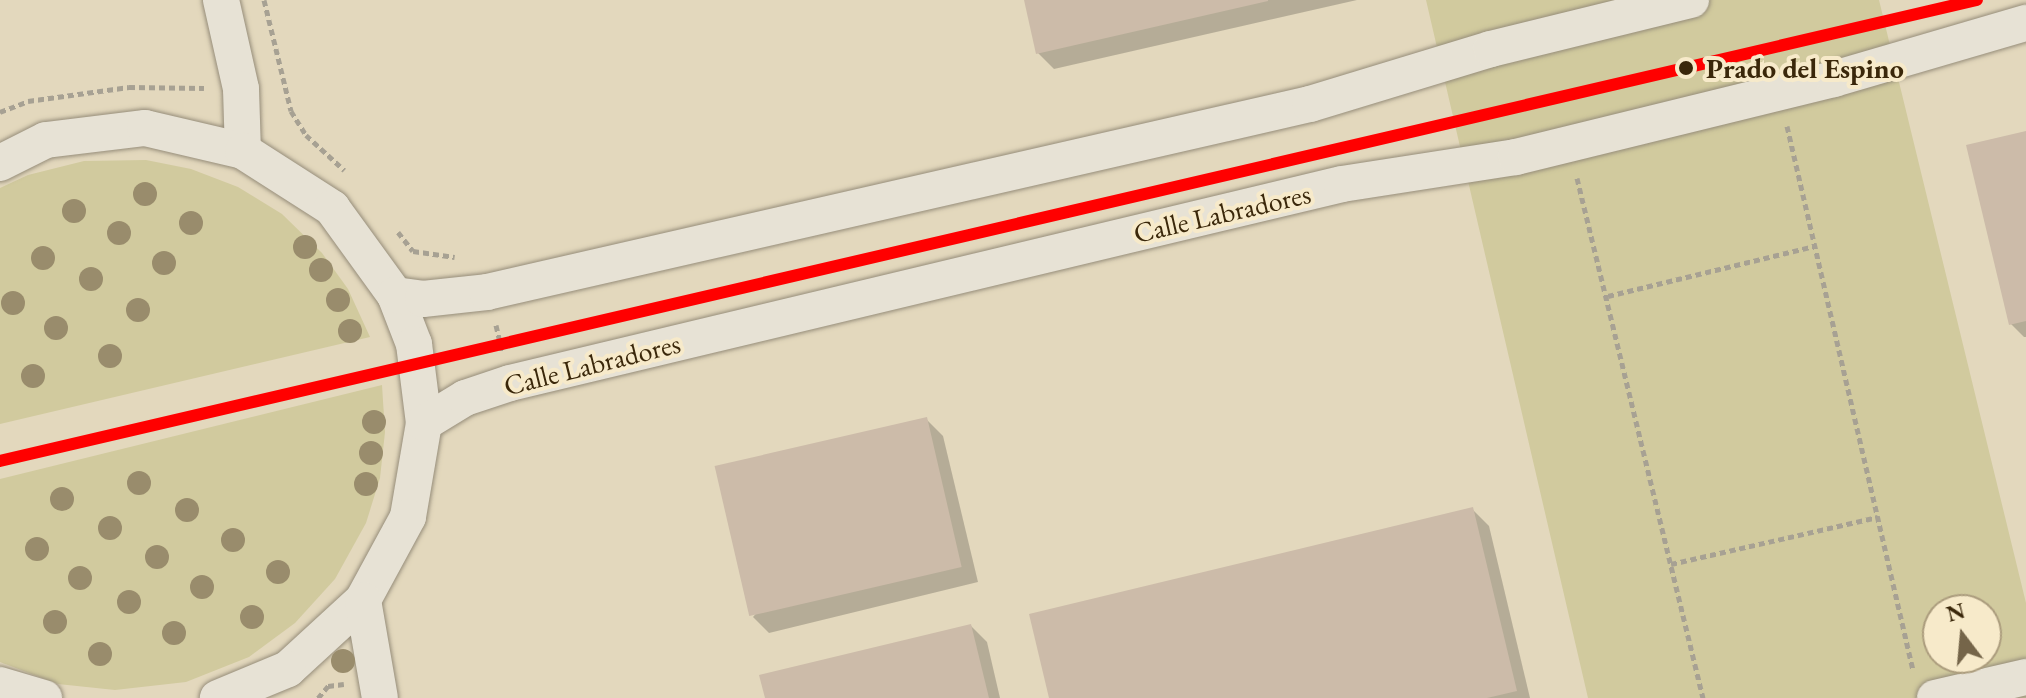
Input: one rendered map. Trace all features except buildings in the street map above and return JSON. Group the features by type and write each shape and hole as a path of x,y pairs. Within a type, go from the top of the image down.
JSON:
{"street":[{"path":"221,0 241,89 243,151"},
{"path":"395,295 423,299 487,292 1310,104 1491,49 1691,0"},
{"name":"Calle Labradores","path":"424,423 465,398 510,383 1342,184 1516,157 1834,79 2026,23"},
{"path":"0,163 46,140 145,128 243,151 332,208 395,295 416,355 424,423 408,517 363,600 288,669 218,698"},
{"path":"363,600 380,698"},
{"path":"1926,690 2026,677"},
{"path":"0,685 44,698"}],"path":[{"path":"264,0 291,111 306,135 348,174"},
{"path":"1787,124 1878,517 1926,690"},
{"path":"1575,172 1608,296 1703,698"},
{"path":"395,229 413,251 476,260 510,383"},
{"path":"1608,296 1815,246"},
{"path":"1671,564 1878,517"}],"shaded area":[{"path":"1426,0 1879,0 2026,603 2026,698 1588,698"},
{"path":"146,160 191,169 238,187 282,214 322,253 348,289 370,337 0,424 0,188 28,175 84,161"},
{"path":"382,385 385,432 380,478 366,523 335,579 295,623 249,657 186,682 115,690 58,684 0,662 0,479"}],"transit line":[{"path":"0,461 1977,0"}],"place":[{"name":"Prado del Espino","path":"1686,68"}]}
